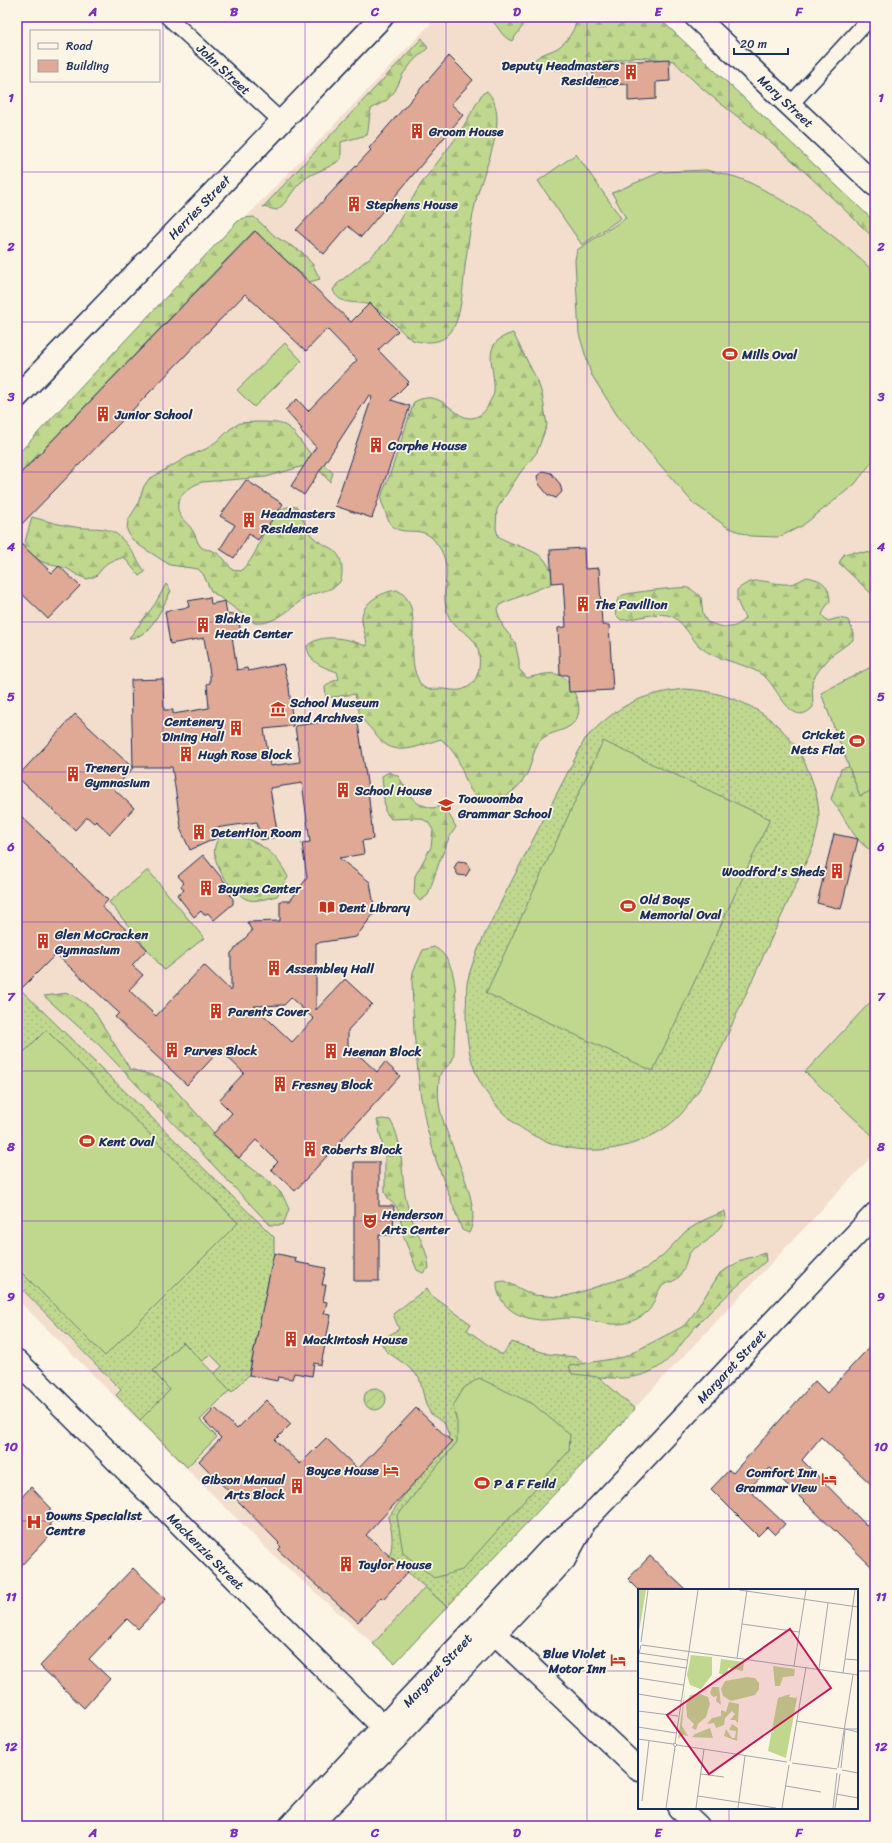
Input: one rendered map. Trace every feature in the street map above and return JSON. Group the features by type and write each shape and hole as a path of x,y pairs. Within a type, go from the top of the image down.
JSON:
{"street":[{"name":"John Street","path":"168,17 281,121"},
{"name":"Herries Street","path":"17,397 382,17"},
{"name":"Mary Street","path":"696,17 875,185"},
{"path":"790,105 871,17"},
{"name":"Margaret Street","path":"310,1826 389,1734 489,1628 550,1549 588,1518 875,1214"},
{"name":"Mackenzie Street","path":"17,1361 389,1734"},
{"path":"489,1628 638,1769"},
{"name":"Margaret Street","path":"290,1826 389,1734"},
{"path":"680,1809 698,1826"}],"shaded area":[{"name":"Toowoomba Grammar School","path":"437,17 656,17 875,223 875,1153 395,1663 272,1554 17,1299 17,457"}],"green space":[{"path":"487,17 522,17 522,27 512,41 504,36 495,23"},
{"path":"578,17 658,17 875,222 875,239 785,154 697,84 674,61 636,58 567,70 542,68 532,63 538,57 556,49 566,41 571,34"},
{"path":"422,38 428,48 414,60 403,74 395,91 387,100 371,109 367,135 341,142 341,159 331,166 305,179 297,186 284,204 277,210 263,207"},
{"path":"487,91 494,102 497,115 496,129 494,144 474,208 468,241 459,312 453,329 444,338 432,342 415,341 408,337 387,316 374,307 366,304 346,302 339,298 333,290 337,284 368,259 387,241 421,184 459,134 482,94"},
{"path":"576,154 621,218 582,245 538,181"},
{"name":"Mills Oval","path":"706,170 730,175 744,180 779,198 830,234 875,273 875,458 855,484 802,526 779,537 750,536 727,527 693,503 617,415 591,374 579,334 575,260 577,250 626,218 612,193 661,172"},
{"path":"254,217 276,237 302,252 313,265 320,279 310,282 254,231 17,477 17,455 238,221 244,218"},
{"path":"513,333 538,382 542,394 547,425 537,452 520,473 497,509 496,528 498,536 539,555 544,559 554,576 551,584 501,604 497,610 503,627 515,642 519,669 527,678 545,674 556,674 561,676 573,690 579,706 579,712 575,722 570,726 541,739 535,749 526,775 518,787 500,799 486,801 480,799 471,790 456,757 451,749 441,739 412,748 395,748 387,745 380,739 364,721 360,713 355,694 326,698 325,687 331,682 339,679 337,672 318,664 311,657 307,646 317,640 334,638 354,641 367,646 362,621 364,609 378,596 397,590 406,597 411,606 413,617 414,668 421,685 428,689 459,690 466,688 475,679 479,666 476,645 469,636 452,622 447,612 445,602 446,568 445,559 441,550 434,540 428,535 421,532 395,528 390,523 381,502 381,497 414,402 425,398 434,399 443,402 464,417 472,418 482,414 487,408 494,393 491,357 492,349 502,337"},
{"path":"285,343 302,361 254,407 237,390"},
{"path":"255,422 283,424 288,427 309,452 333,473 330,482 318,469 300,467 266,477 202,482 192,486 180,498 178,508 180,515 193,530 201,547 213,551 219,555 232,570 241,571 252,558 264,531 274,516 280,510 288,507 297,507 310,534 317,541 331,548 339,556 342,569 341,580 331,589 307,596 280,616 268,622 262,623 255,623 211,591 203,574 198,569 170,565 137,544 131,538 127,530 128,520 137,506 144,486 149,479 189,456 206,449 230,429 240,423"},
{"path":"32,517 69,526 81,528 100,528 112,531 125,543 145,572 139,576 124,557 107,563 96,576 87,579 66,568 40,561 25,549 25,542"},
{"path":"852,552 875,553 875,597 839,563 844,554"},
{"path":"807,577 821,582 827,587 830,601 822,615 828,621 839,618 848,620 853,631 853,640 832,655 819,670 812,681 813,707 805,713 798,714 792,711 770,682 757,672 707,652 699,646 677,619 661,614 621,620 616,615 614,608 616,602 626,594 644,591 688,588 693,590 701,597 703,614 707,622 723,627 732,627 737,625 745,618 737,601 737,590 744,585 756,581 791,584"},
{"path":"166,584 171,591 154,621 143,633 136,637 129,638 155,604"},
{"name":"Cricket Nets Flat","path":"875,665 875,789 860,796 821,693"},
{"path":"685,689 705,691 742,702 774,722 799,752 808,770 816,793 819,811 818,829 813,847 710,1073 686,1108 669,1125 644,1139 617,1148 590,1150 564,1147 538,1138 515,1124 495,1104 479,1080 472,1063 467,1037 467,983 470,971 489,925 585,739 619,710 642,698 654,694"},
{"name":"Old Boys Memorial Oval","path":"603,741 770,819 653,1071 486,993"},
{"path":"866,762 875,762 875,851 868,848 856,837 831,799 841,769"},
{"path":"389,772 398,776 412,798 419,804 432,808 444,806 456,827 449,838 428,895 420,901 414,894 415,876 431,847 433,830 428,822 420,818 391,819 385,811 382,776"},
{"path":"232,832 265,848 282,867 288,877 277,896 257,900 246,899 232,888 226,880 216,862 214,853 216,844 220,837"},
{"path":"148,870 204,938 164,970 109,902"},
{"path":"434,947 444,955 450,966 456,994 454,1054 452,1061 440,1075 438,1097 442,1117 462,1170 472,1205 473,1221 469,1233 462,1230 436,1160 426,1125 420,1092 414,1032 412,982 413,972 423,950"},
{"name":"Kent Oval","path":"17,986 274,1237 274,1253 249,1375 232,1392 214,1374 222,1366 210,1354 202,1362 183,1342 153,1371 171,1390 140,1420 116,1395 121,1390 17,1284"},
{"path":"69,993 92,1008 130,1069 159,1077 171,1085 233,1154 271,1183 282,1194 289,1209 283,1225 270,1225 98,1044 44,996"},
{"path":"875,997 875,1138 805,1072"},
{"name":"Kent Oval","path":"46,1030 238,1223 105,1356 17,1268 17,1059"},
{"path":"377,1120 390,1120 398,1139 407,1204 428,1260 429,1268 423,1273 417,1270 402,1233 400,1214 396,1206 389,1200 385,1192 385,1156"},
{"path":"725,1211 726,1219 711,1238 695,1248 689,1254 680,1276 661,1287 651,1308 646,1313 627,1323 609,1324 570,1318 543,1320 526,1318 505,1305 498,1291 497,1282 505,1281 533,1295 560,1297 623,1278 647,1268 664,1254 686,1231 704,1220"},
{"path":"765,1253 766,1261 739,1284 697,1325 669,1359 662,1365 645,1374 627,1378 608,1378 572,1374 569,1366 624,1357 682,1327 689,1321 720,1273 742,1260"},
{"path":"427,1288 431,1295 471,1324 467,1330 502,1355 512,1342 548,1354 576,1357 635,1409 447,1607 390,1556 392,1537 388,1518 433,1454 447,1442 449,1436 445,1424 431,1414 426,1405 419,1377 406,1365 386,1351 380,1341 399,1329 393,1314"},
{"path":"183,1342 230,1390 200,1420 217,1437 187,1467 140,1420 170,1390 153,1371"},
{"name":"P & F Feild","path":"479,1378 533,1404 570,1435 569,1451 462,1570 434,1578 403,1553 397,1516 457,1442 457,1422 453,1406 464,1388"},
{"path":"371,1388 379,1388 386,1395 386,1403 379,1410 371,1410 364,1403 364,1395"},
{"path":"425,1587 447,1607 395,1663 373,1644"}],"building":[{"path":"449,56 473,80 451,104 463,115 361,237 348,226 324,254 296,230 371,150 369,148"},
{"name":"Deputy Headmasters Residence","path":"669,59 670,81 656,82 656,99 628,101 628,84 594,86 592,64"},
{"path":"255,231 351,322 370,303 398,331 378,350 409,382 391,400 410,406 372,518 335,506 372,397 369,395 304,495 291,486 316,447 300,430 302,429 285,410 297,399 308,411 357,360 327,329 306,351 245,294 17,529 17,477"},
{"path":"543,471 551,473 560,484 562,492 556,498 548,495 539,484 537,476"},
{"name":"Headmasters Residence","path":"246,480 283,504 258,540 249,534 234,558 220,549 235,525 220,516"},
{"path":"17,540 52,573 59,566 80,586 48,619 17,589"},
{"name":"The Pavillion","path":"584,548 585,569 599,568 602,625 609,625 613,690 569,692 568,675 560,675 558,628 566,627 563,582 552,583 550,550"},
{"path":"210,597 211,604 225,601 227,615 238,613 241,635 232,636 237,670 247,668 248,671 283,664 289,687 293,726 264,729 270,766 300,762 295,726 357,717 368,789 373,839 362,841 364,854 339,858 370,882 375,912 356,937 316,943 316,1010 345,979 372,1004 348,1030 348,1045 377,1072 385,1062 400,1076 295,1191 271,1169 278,1162 256,1140 239,1158 213,1134 232,1113 219,1100 244,1073 220,1050 187,1085 115,1017 119,1013 56,954 17,993 17,812 108,900 102,907 147,949 132,965 143,975 129,990 156,1016 204,965 231,991 231,953 252,931 247,922 280,921 280,901 290,901 307,878 302,843 310,842 302,783 270,788 278,837 260,840 257,822 215,828 219,837 190,850 180,828 172,767 133,767 131,680 163,679 164,710 173,710 173,714 209,708 207,684 210,683 210,674 204,638 170,644 165,611 189,607 188,601","holes":["291,998 314,1019 292,1042 254,1006 284,1005"]},
{"name":"Trenery Gymnasium","path":"75,714 133,768 114,789 134,808 110,834 96,821 94,823 87,817 75,830 17,777"},
{"name":"Woodford's Sheds","path":"834,834 858,839 841,909 817,903"},
{"name":"Baynes Center","path":"203,855 233,892 230,895 233,899 233,904 214,920 208,913 204,915 201,911 194,917 177,895 184,890 181,886 184,883 178,876"},
{"path":"458,861 466,862 470,869 466,876 458,875 454,868"},
{"name":"Henderson Arts Center","path":"354,1162 379,1162 379,1206 394,1206 393,1235 379,1235 379,1281 354,1281"},
{"name":"Mackintosh House","path":"274,1253 296,1258 295,1262 326,1268 322,1285 326,1285 323,1301 327,1302 324,1314 331,1315 321,1365 314,1363 312,1376 294,1373 292,1379 278,1377 277,1381 249,1375"},
{"path":"875,1341 875,1488 821,1437 802,1460 875,1534 875,1570 770,1468 748,1489 785,1524 775,1535 767,1527 758,1536 711,1489 729,1470 733,1473 815,1381 827,1393"},
{"path":"266,1400 291,1424 275,1440 300,1464 326,1438 358,1469 416,1408 452,1442 366,1535 408,1572 383,1599 381,1597 358,1622 278,1550 281,1547 278,1544 279,1543 199,1461 221,1438 204,1420 215,1408 237,1429"},
{"name":"Downs Specialist Centre","path":"31,1487 50,1507 50,1535 17,1570 17,1502"},
{"path":"650,1556 685,1589 638,1589 628,1579"},
{"path":"133,1568 166,1599 138,1629 127,1619 89,1659 110,1679 84,1708 40,1666"}],"place":[{"name":"Deputy Headmasters Residence","path":"631,72"},
{"name":"Groom House","path":"417,131"},
{"name":"Stephens House","path":"354,204"},
{"name":"Mills Oval","path":"730,354"},
{"name":"Junior School","path":"103,414"},
{"name":"Corphe House","path":"376,445"},
{"name":"Headmasters Residence","path":"249,520"},
{"name":"The Pavillion","path":"583,604"},
{"name":"Blakie Heath Center","path":"203,625"},
{"name":"School Museum and Archives","path":"278,709"},
{"name":"Centenery Dining Hall","path":"236,728"},
{"name":"Cricket Nets Flat","path":"857,741"},
{"name":"Hugh Rose Block","path":"186,754"},
{"name":"Trenery Gymnasium","path":"73,774"},
{"name":"School House","path":"343,790"},
{"name":"Toowoomba Grammar School","path":"446,805"},
{"name":"Detention Room","path":"199,832"},
{"name":"Woodford's Sheds","path":"837,871"},
{"name":"Baynes Center","path":"206,888"},
{"name":"Old Boys Memorial Oval","path":"628,906"},
{"name":"Dent Library","path":"327,907"},
{"name":"Glen McCracken Gymnasium","path":"43,941"},
{"name":"Assembley Hall","path":"274,968"},
{"name":"Parents Cover","path":"216,1011"},
{"name":"Purves Block","path":"172,1050"},
{"name":"Heenan Block","path":"331,1051"},
{"name":"Fresney Block","path":"280,1084"},
{"name":"Kent Oval","path":"87,1141"},
{"name":"Roberts Block","path":"310,1149"},
{"name":"Henderson Arts Center","path":"370,1221"},
{"name":"Mackintosh House","path":"291,1339"},
{"name":"Boyce House","path":"391,1470"},
{"name":"Comfort Inn Grammar View","path":"829,1479"},
{"name":"P & F Feild","path":"482,1483"},
{"name":"Gibson Manual Arts Block","path":"297,1486"},
{"name":"Downs Specialist Centre","path":"34,1522"},
{"name":"Taylor House","path":"346,1564"},
{"name":"Blue Violet Motor Inn","path":"618,1660"}]}
